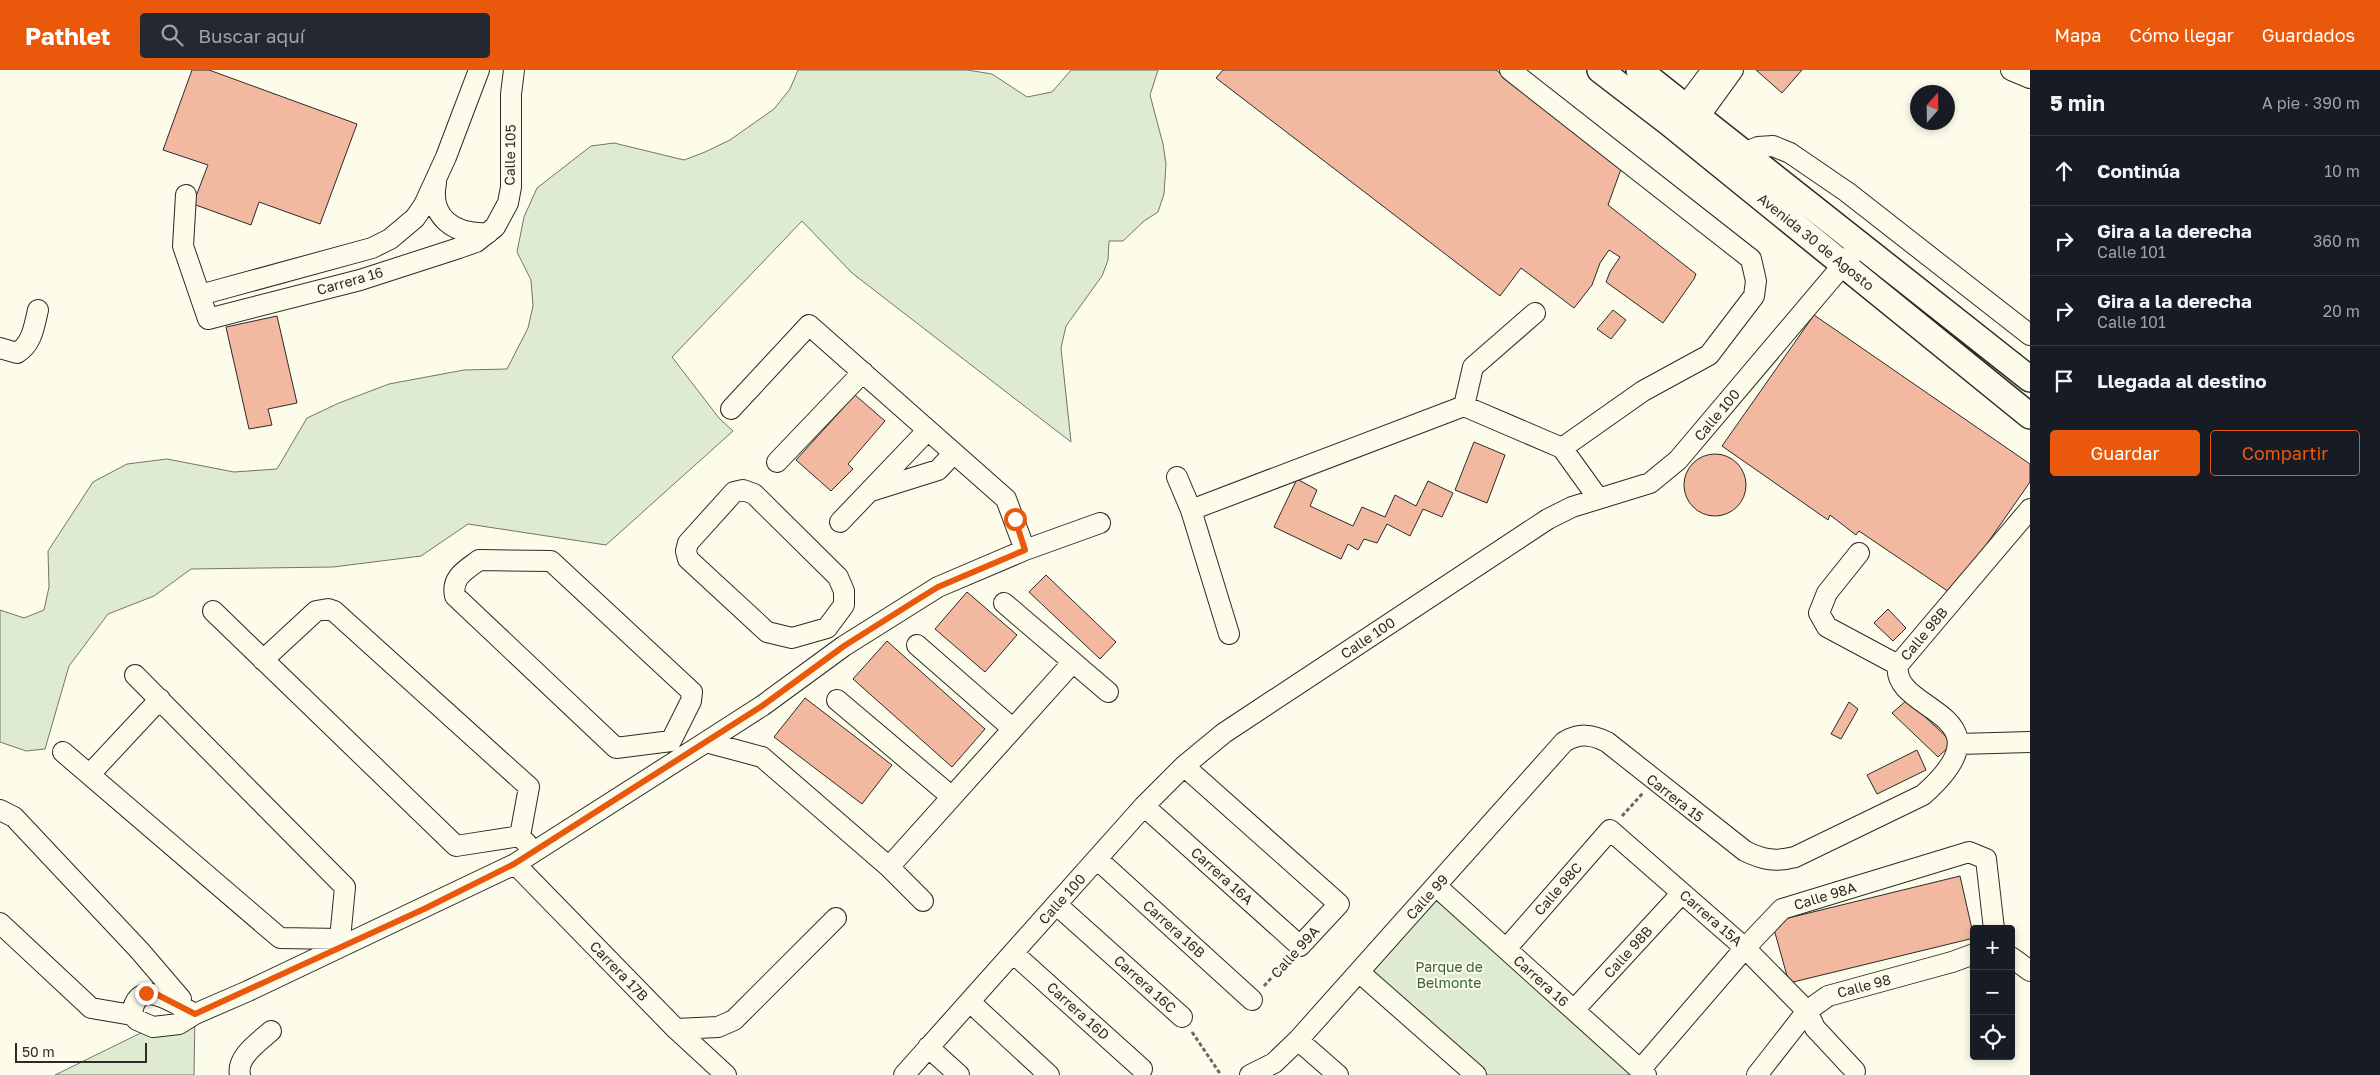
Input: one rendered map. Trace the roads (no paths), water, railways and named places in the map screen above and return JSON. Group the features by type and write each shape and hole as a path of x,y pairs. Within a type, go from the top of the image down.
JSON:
{"main road":[{"name":"Avenida 30 de Agosto","path":"1600,70 2030,416"},
{"name":"Avenida 30 de Agosto","path":"1639,70 2030,379"}],"street":[{"name":"Calle 105","path":"488,233 496,227 508,203 512,164 511,94 514,70"},
{"path":"1510,70 1751,259 1756,281 1754,296 1709,355 1643,391 1562,448"},
{"path":"1692,111 1712,70"},
{"path":"1692,111 1733,70"},
{"path":"2010,70 2030,78"},
{"path":"473,72 436,179 434,194 436,208 452,226 465,232 488,233"},
{"path":"1744,153 1758,147 1773,146 1790,153 1847,192 2030,335"},
{"name":"Carrera 16","path":"436,179 415,218 390,239 372,248 200,295 208,319 360,280 476,242 488,233"},
{"path":"186,196 183,246 200,295"},
{"name":"Calle 100","path":"904,1075 1144,806 1184,766 1224,733 1520,537 1572,507 1650,483 1678,460 1859,245"},
{"path":"0,348 17,353 24,349 33,331 38,310"},
{"path":"1464,406 1472,367 1535,313"},
{"path":"731,409 809,325 1006,500 1025,550"},
{"path":"777,462 863,372"},
{"path":"1191,510 1464,406 1562,448 1598,498"},
{"path":"840,522 927,431"},
{"path":"869,491 938,470 954,454"},
{"path":"1177,477 1191,510 1229,634"},
{"path":"742,490 754,494 838,577 844,590 844,605 827,628 792,638 768,632 688,559 686,551 688,543 734,492 742,490"},
{"name":"Calle 98B","path":"1958,744 1958,734 1947,720 1901,683 1898,676 1898,665 2030,509"},
{"path":"0,923 91,1008 132,1015 137,1020 153,1027 179,1024 195,1014 248,991 342,942 424,909 514,864 534,852 678,748 692,692 552,561 479,560 458,577 453,586 455,596 616,748 678,748 706,742 762,706 844,646 938,587 1025,550 1100,522"},
{"path":"1859,553 1827,593 1819,612 1827,627 1898,665"},
{"path":"1004,603 1108,692"},
{"path":"262,660 316,611 328,609 334,611 529,787 520,836"},
{"path":"213,611 456,846 520,836"},
{"path":"827,628 844,646"},
{"path":"916,645 1013,729"},
{"path":"889,867 1073,662"},
{"path":"136,675 345,887 342,942"},
{"path":"90,774 160,699"},
{"path":"837,700 952,797"},
{"name":"Calle 99","path":"1250,1075 1274,1063 1298,1040 1564,742 1579,735 1594,736 1607,742"},
{"path":"706,742 762,758 889,867 923,901"},
{"name":"Carrera 15","path":"1607,742 1653,781 1745,852 1759,858 1782,861 1796,857 1923,795 1937,783 1951,764 1958,744"},
{"path":"1958,744 2030,742"},
{"path":"63,752 280,938 342,942"},
{"name":"Calle 99A","path":"1184,766 1339,904 1300,946"},
{"name":"Carrera 16A","path":"1144,806 1300,946"},
{"path":"0,810 14,817 140,951 181,999"},
{"name":"Carrera 15A","path":"1610,830 1744,948 1807,1011 1815,1028 1855,1072"},
{"name":"Calle 98C","path":"1506,949 1610,830"},
{"path":"520,836 534,852"},
{"name":"Calle 98A","path":"1643,1073 1744,948 1782,910 1969,852 1986,859 1994,925"},
{"name":"Carrera 16B","path":"1097,859 1252,1000"},
{"name":"Carrera 17B","path":"514,864 676,1029 726,1075"},
{"name":"Carrera 16","path":"1436,886 1643,1073"},
{"name":"Calle 98B","path":"1574,1010 1682,893"},
{"name":"Carrera 16C","path":"1057,905 1182,1017"},
{"path":"676,1029 718,1027 734,1020 836,918"},
{"path":"140,951 146,993"},
{"name":"Carrera 16D","path":"1013,953 1142,1069"},
{"name":"Calle 98","path":"1757,1075 1807,1011 1828,996 1970,955"},
{"path":"2015,960 2030,971"},
{"path":"1358,972 1476,1075"},
{"path":"132,1015 133,1005 138,998 146,993 156,994 195,1014"},
{"path":"970,1002 1049,1075"},
{"path":"240,1075 239,1072 245,1054 271,1031"},
{"path":"1298,1040 1338,1075"},
{"path":"928,1047 959,1075"}],"park label":[{"name":"Parque de Belmonte","path":"1449,976"}]}
